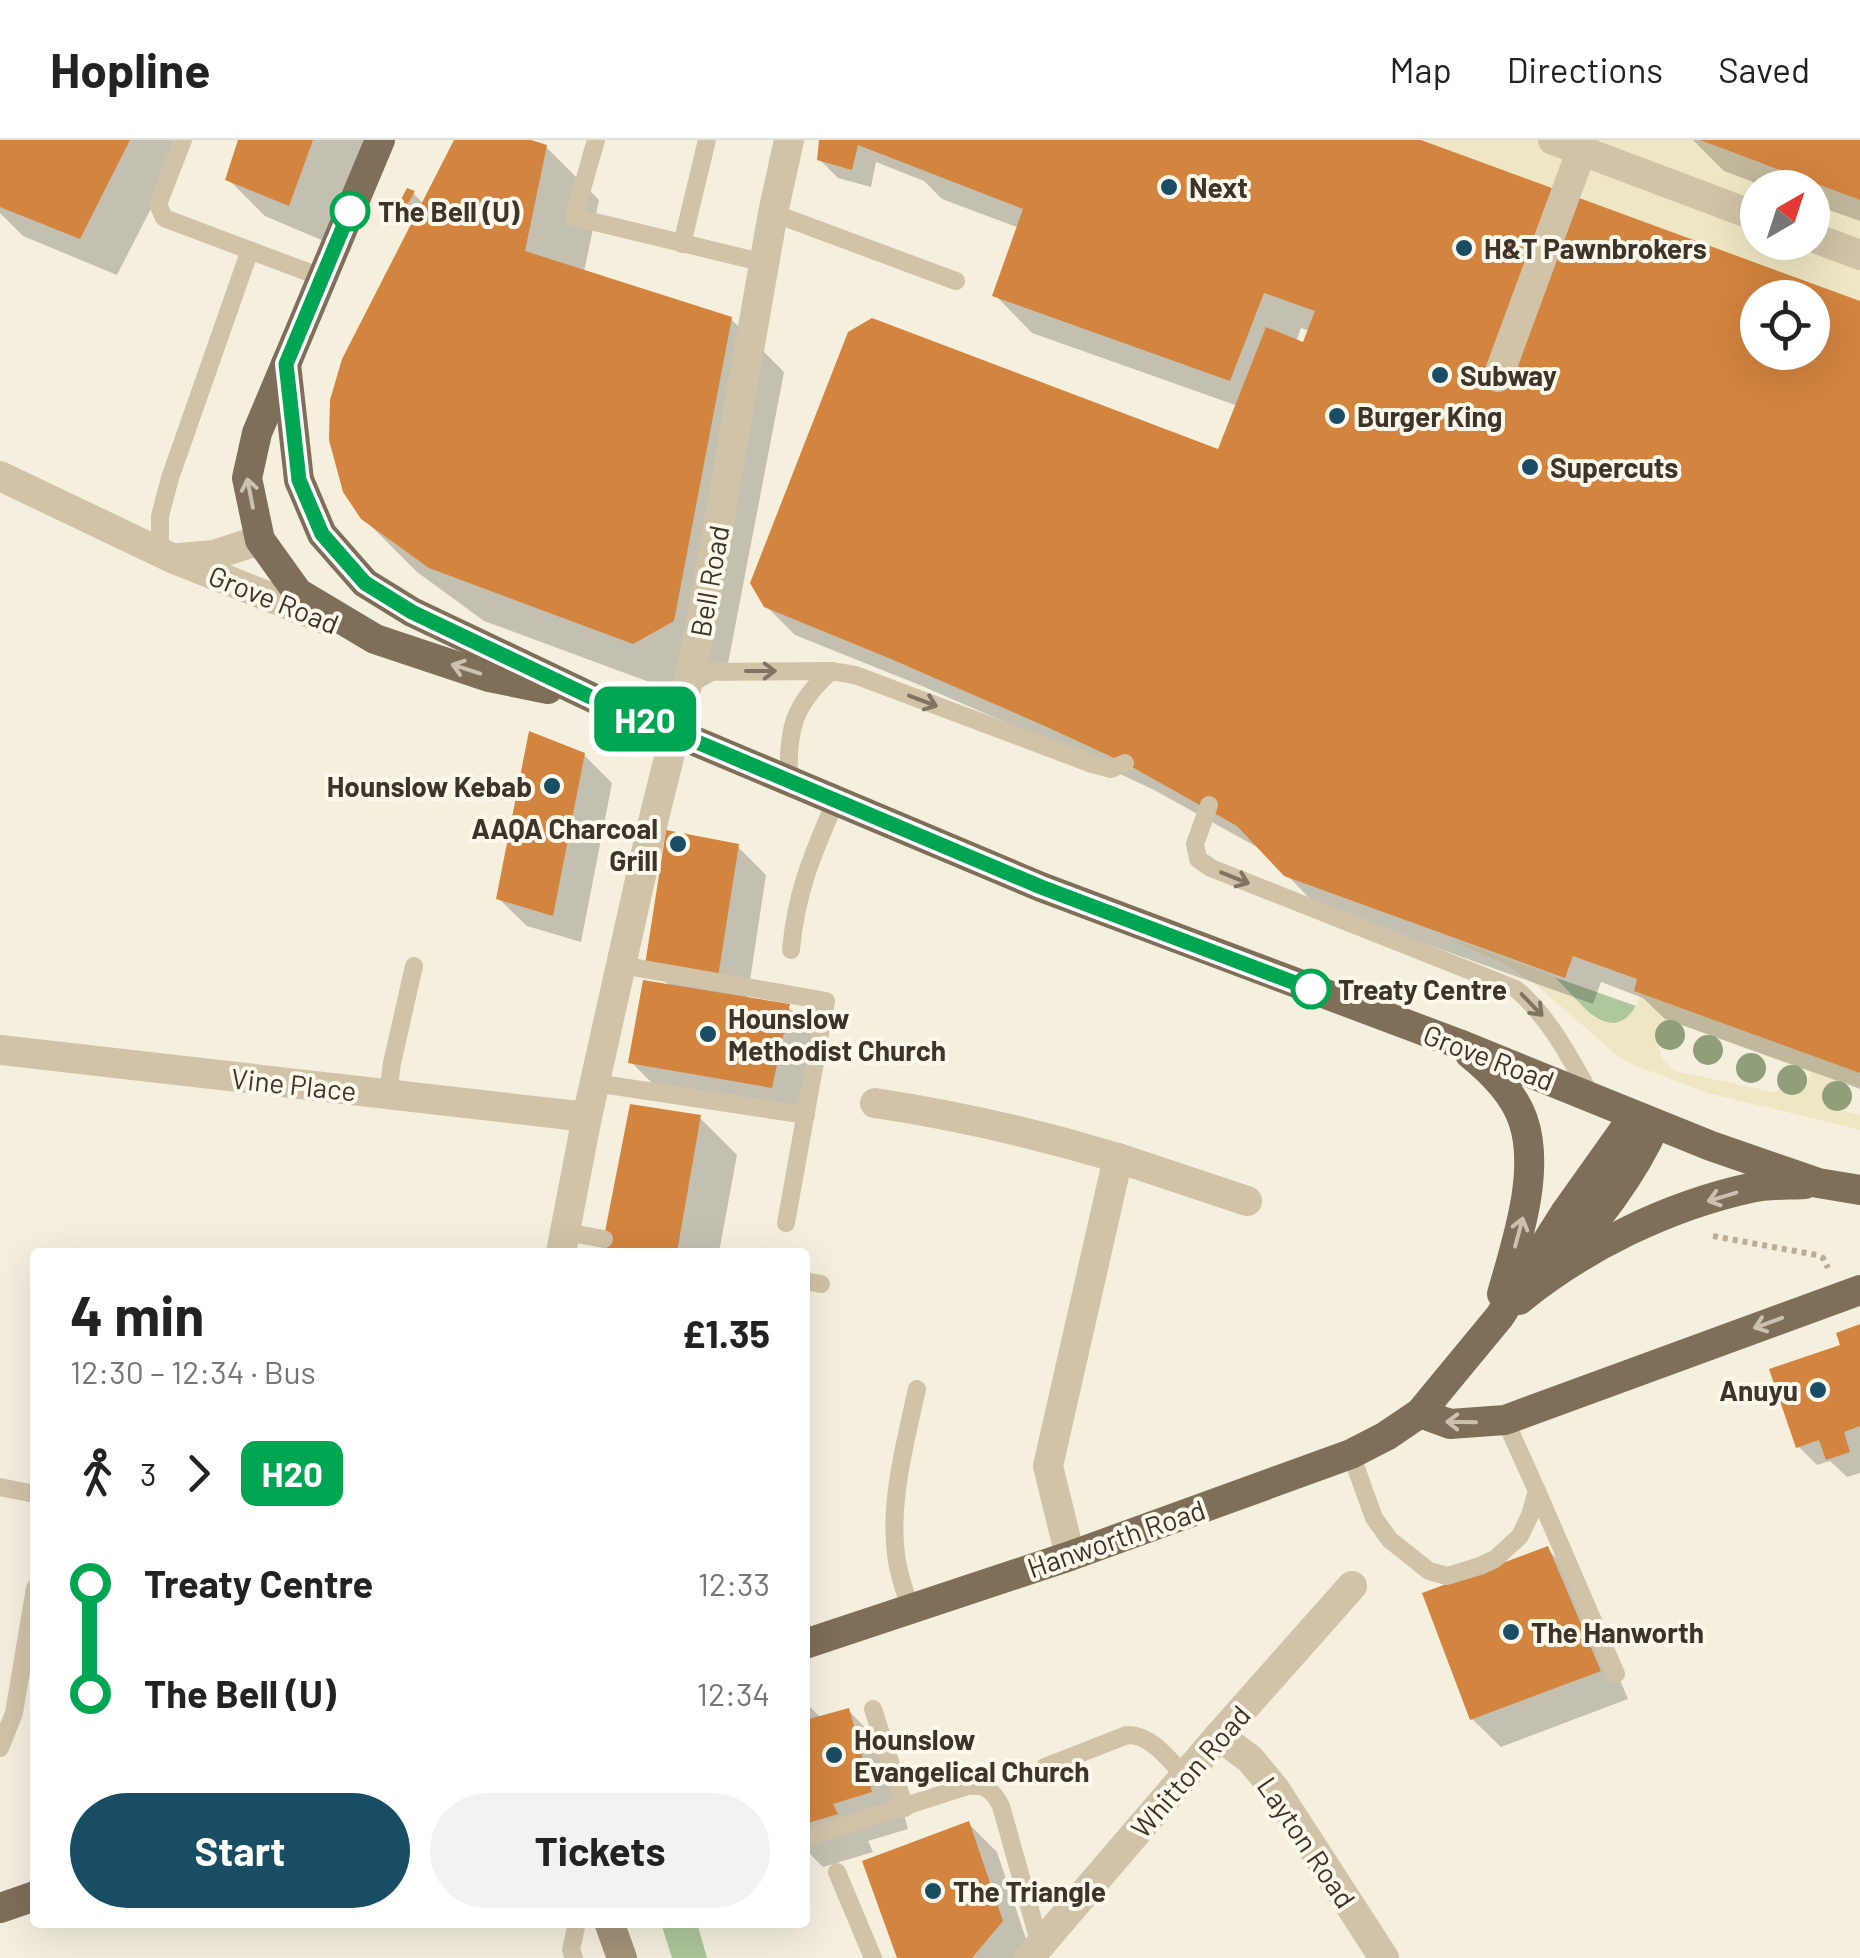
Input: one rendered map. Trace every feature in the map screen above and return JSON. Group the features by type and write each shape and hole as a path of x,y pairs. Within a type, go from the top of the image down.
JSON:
{"main road":[{"path":"380,140 257,434 247,478 260,540 298,592 375,639 489,677 595,699"},
{"path":"286,364 299,480 322,534 365,583 412,612 595,699"},
{"name":"Grove Road","path":"595,699 1041,887 1456,1043 1644,1120 1818,1183 1860,1190"},
{"path":"1456,1043 1502,1086 1523,1120 1527,1140 1529,1174 1524,1212 1496,1321"},
{"path":"1550,1274 1608,1206 1634,1168 1644,1120"},
{"name":"Hanworth Road","path":"810,1642 1070,1556 1351,1454 1386,1436 1420,1414 1496,1321 1565,1213 1644,1120"},
{"name":"Hanworth Road","path":"1496,1321 1550,1274 1634,1229 1688,1206 1753,1187 1818,1183"},
{"path":"1420,1414 1450,1424 1505,1420 1849,1293"},
{"path":"0,1908 30,1898"},
{"path":"611,1928 622,1958"}],"street":[{"path":"1498,377 1567,146 1740,210"},
{"name":"Bell Road","path":"563,1242 594,1083 691,672 785,154"},
{"path":"1830,244 1860,255"},
{"name":"Grove Road","path":"0,476 166,555 375,639"},
{"name":"Grove Road","path":"166,555 214,556 260,540"},
{"name":"Vine Place","path":"0,1050 587,1117"},
{"path":"875,1104 954,1115 1030,1132 1247,1201"},
{"path":"1070,1556 1048,1466 1118,1158"},
{"name":"Whitton Road","path":"1034,1952 1352,1586"},
{"name":"Layton Road","path":"1219,1736 1250,1759 1274,1788 1384,1958"}],"lane":[{"path":"184,140 158,204 164,218 321,277"},
{"path":"596,140 574,216 764,263"},
{"path":"682,244 707,140"},
{"path":"774,213 956,281"},
{"path":"166,555 160,516 170,478 250,250"},
{"path":"691,672 831,671 855,675 1092,764 1111,769 1125,763"},
{"path":"790,780 788,746 796,715 809,690 831,671"},
{"path":"791,950 806,869 836,800"},
{"path":"1208,805 1195,844 1198,859 1211,868 1516,989 1547,1022 1592,1097"},
{"path":"622,965 826,1001 786,1223"},
{"path":"388,1094 414,966"},
{"path":"594,1083 806,1116"},
{"path":"563,1242 604,1239"},
{"path":"910,1608 895,1550 896,1506 917,1389"},
{"path":"1505,1420 1616,1674"},
{"path":"1351,1454 1374,1518 1390,1540 1414,1562 1447,1576 1480,1566 1509,1548 1520,1536 1537,1491"},
{"path":"0,1487 30,1493"},
{"path":"0,1748 14,1713 30,1618"},
{"path":"873,1709 905,1808"},
{"path":"1045,1766 1137,1734 1186,1776"},
{"path":"810,1836 968,1786 988,1788 1001,1806 1034,1952"},
{"path":"837,1872 874,1958"},
{"path":"574,1958 575,1928"}],"path":[{"path":"1698,1234 1817,1255 1849,1293"}],"green space":[{"path":"1554,977 1636,1006 1626,1018 1615,1023 1604,1021 1582,1007"},
{"path":"663,1928 698,1928 707,1958 672,1958"}],"shaded area":[{"path":"1421,140 1699,140 1780,170 1740,170 1740,257"},
{"path":"1830,189 1860,200 1860,301 1830,290 1830,280 1803,280 1748,260 1830,260"},
{"path":"1458,943 1554,976 1592,1016 1602,1021 1614,1024 1625,1019 1641,994 1860,1073 1860,1087 1843,1081 1833,1088 1832,1097 1837,1109 1860,1115 1860,1130 1708,1093 1631,1064 1534,983","holes":["1671,1023 1809,1072 1811,1076 1774,1092 1674,1071 1662,1059 1659,1048 1660,1036"]}],"building":[{"path":"0,140 130,140 80,239 0,207"},
{"path":"238,140 313,140 289,206 225,180"},
{"path":"454,140 531,140 547,145 525,251 732,317 674,621 633,644 429,568 361,519 343,492 329,440 330,400 342,359"},
{"name":"Treaty Centre","path":"819,140 1421,140 1803,280 1740,280 1740,370 1830,370 1830,290 1860,301 1860,1073 1634,991 1637,979 1573,956 1565,978 1284,876 1237,826 1125,763 764,607 750,583 848,332 872,318 1218,449 1266,327 1303,342 1315,311 1264,293 1230,381 992,296 1023,209 858,145 852,170 817,160"},
{"path":"1700,140 1860,140 1860,200 1830,189 1830,170 1780,170"},
{"path":"407,188 415,191 404,211 397,207"},
{"path":"529,731 585,753 553,916 496,899"},
{"path":"666,830 739,844 718,977 645,965"},
{"name":"Hounslow Methodist Church","path":"643,980 790,1004 772,1088 628,1063"},
{"path":"630,1104 701,1115 678,1248 602,1248"},
{"path":"1860,1324 1860,1426 1844,1432 1850,1452 1826,1460 1819,1440 1796,1448 1769,1369 1840,1345 1836,1333"},
{"name":"The Hanworth","path":"1548,1546 1601,1671 1470,1720 1422,1593"},
{"name":"Hounslow Evangelical Church","path":"849,1708 872,1792 833,1804 838,1814 810,1822 810,1719"},
{"name":"The Triangle","path":"969,1821 1003,1921 972,1958 897,1958 862,1861"}],"bus line":[{"name":"H20","path":"350,211 286,364 299,480 322,534 365,583 412,612 595,699 1041,887 1311,989"}],"place":[{"name":"Next","path":"1169,187"},
{"name":"The Bell (U)","path":"350,211"},
{"name":"H&T Pawnbrokers","path":"1464,248"},
{"name":"Subway","path":"1440,375"},
{"name":"Burger King","path":"1337,416"},
{"name":"Supercuts","path":"1530,467"},
{"name":"Hounslow Kebab","path":"552,786"},
{"name":"AAQA Charcoal Grill","path":"678,844"},
{"name":"Treaty Centre","path":"1311,989"},
{"name":"Hounslow Methodist Church","path":"708,1034"},
{"name":"Anuyu","path":"1818,1390"},
{"name":"The Hanworth","path":"1511,1632"},
{"name":"Hounslow Evangelical Church","path":"834,1755"},
{"name":"The Triangle","path":"933,1891"}]}
